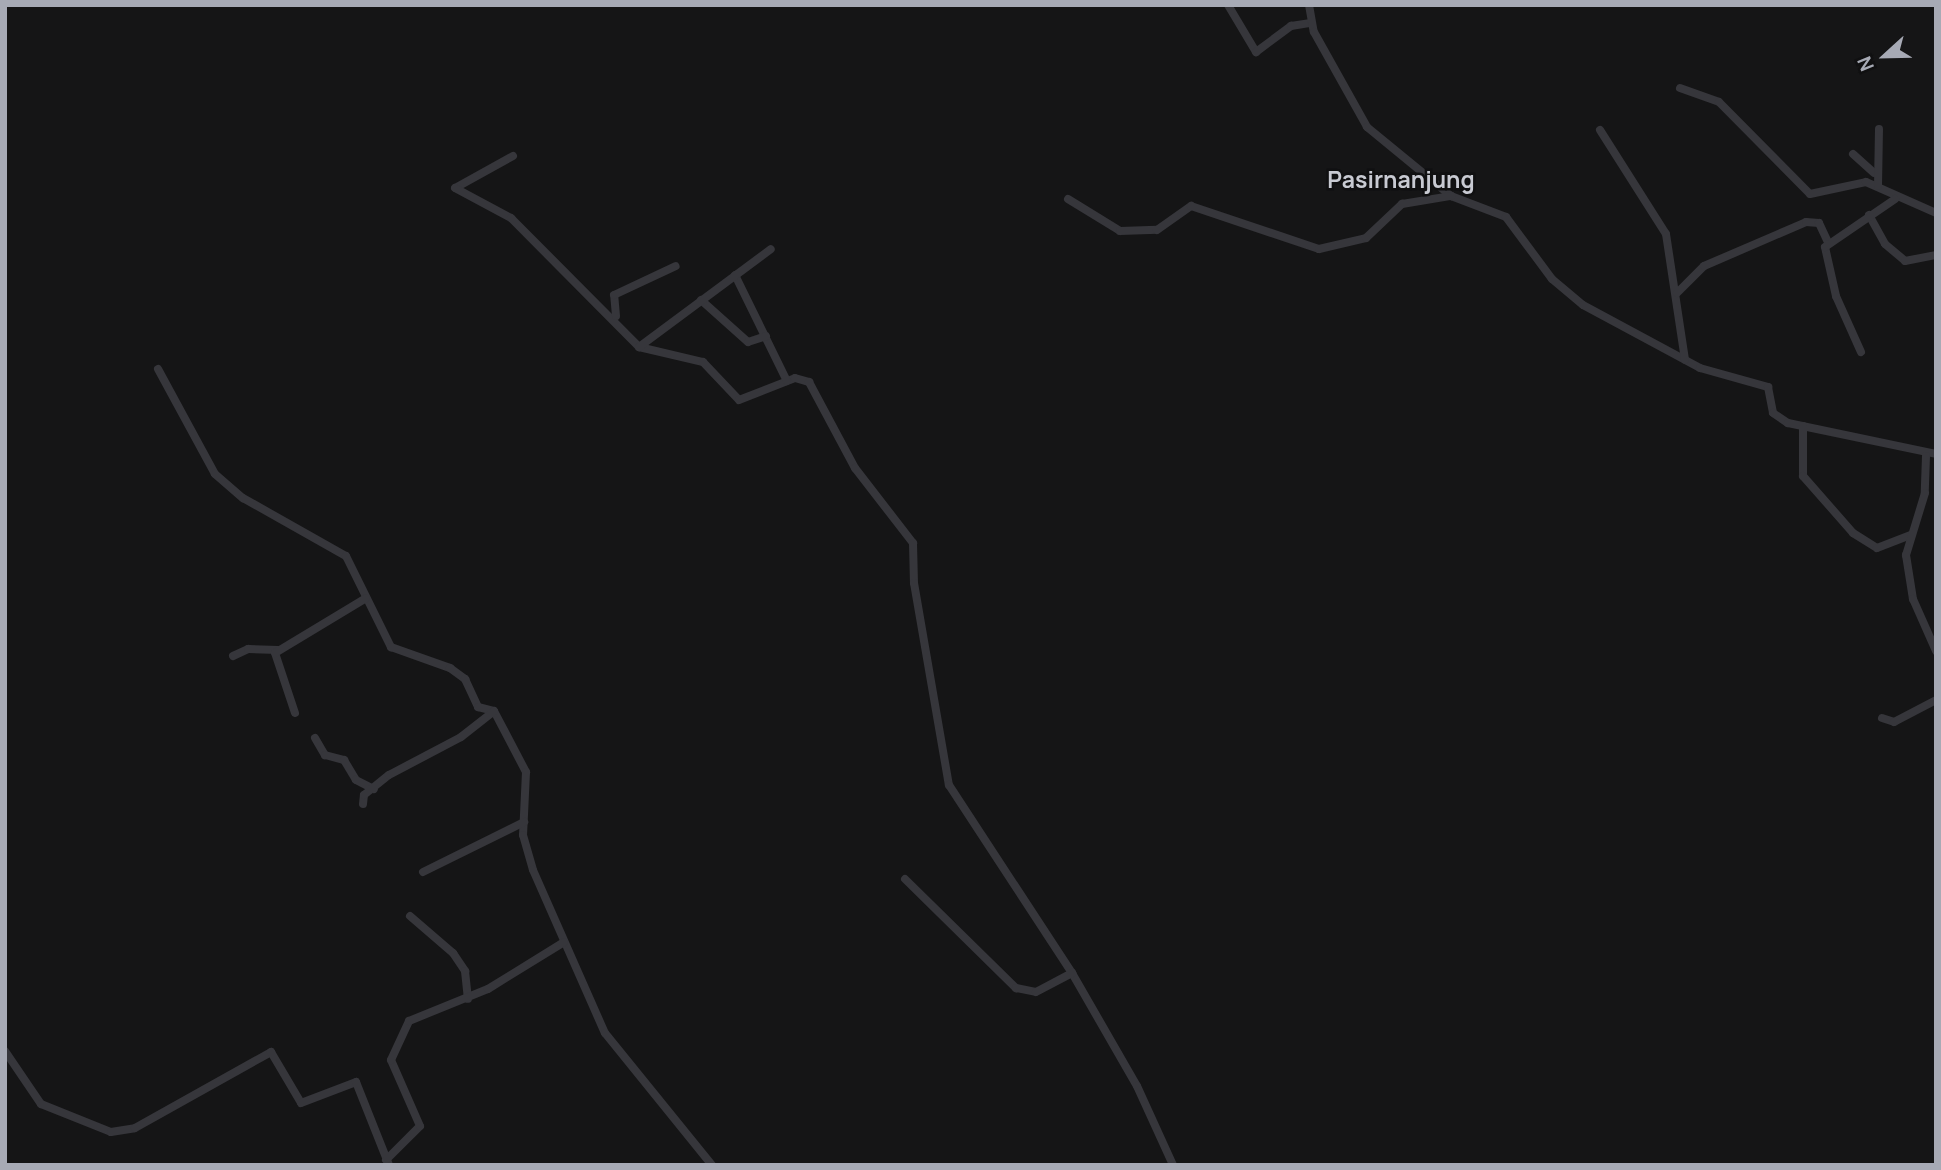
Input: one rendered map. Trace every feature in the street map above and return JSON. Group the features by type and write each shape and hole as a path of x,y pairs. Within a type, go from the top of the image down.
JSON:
{"street":[{"path":"1228,5 1256,52 1291,26 1311,23"},
{"path":"1309,5 1311,23 1367,127 1451,195 1506,217 1552,279 1583,305 1685,360 1768,387 1774,415 1803,426 1926,456 1936,454"},
{"path":"1680,88 1719,102 1810,194 1843,185 1878,186"},
{"path":"1879,129 1874,173 1878,186 1895,199 1913,200 1936,213"},
{"path":"1601,130 1666,233 1685,360"},
{"path":"1853,155 1874,173"},
{"path":"513,156 455,188 511,218 617,319 639,347 703,362 739,400 788,381 809,382 855,468 913,543 914,583 949,785 1072,973 1137,1086 1172,1165"},
{"path":"1068,199 1119,231 1157,230 1191,206 1319,249 1366,238 1402,204 1451,195"},
{"path":"1828,242 1895,199"},
{"path":"1869,215 1885,244 1905,261 1936,254"},
{"path":"1677,293 1704,266 1806,222 1819,223 1828,242 1836,296 1861,352"},
{"path":"639,347 771,249"},
{"path":"617,319 614,295 676,266"},
{"path":"735,275 788,381"},
{"path":"701,300 748,342 766,336"},
{"path":"158,369 215,474 243,499 346,556 391,647 450,668 465,679 478,707 494,711 522,757 528,786 524,822 533,870 612,1045 712,1165"},
{"path":"1803,426 1804,476 1853,533 1877,548 1911,535"},
{"path":"1926,456 1925,493 1906,555 1910,589 1936,652"},
{"path":"233,656 248,649 278,650 366,598"},
{"path":"278,650 295,713"},
{"path":"1882,718 1894,722 1936,700"},
{"path":"363,804 374,789 494,711"},
{"path":"315,738 325,755 344,760 356,780 374,789"},
{"path":"423,872 524,822"},
{"path":"905,879 1016,988 1036,992 1072,973"},
{"path":"410,916 453,953 465,971 468,999"},
{"path":"5,1051 41,1104 111,1132 135,1128 271,1052 301,1103 356,1082 388,1162 421,1126 392,1065 393,1050 422,1010 468,999 564,942"}],"district":[{"name":"Pasirnanjung","path":"1401,179"}]}
